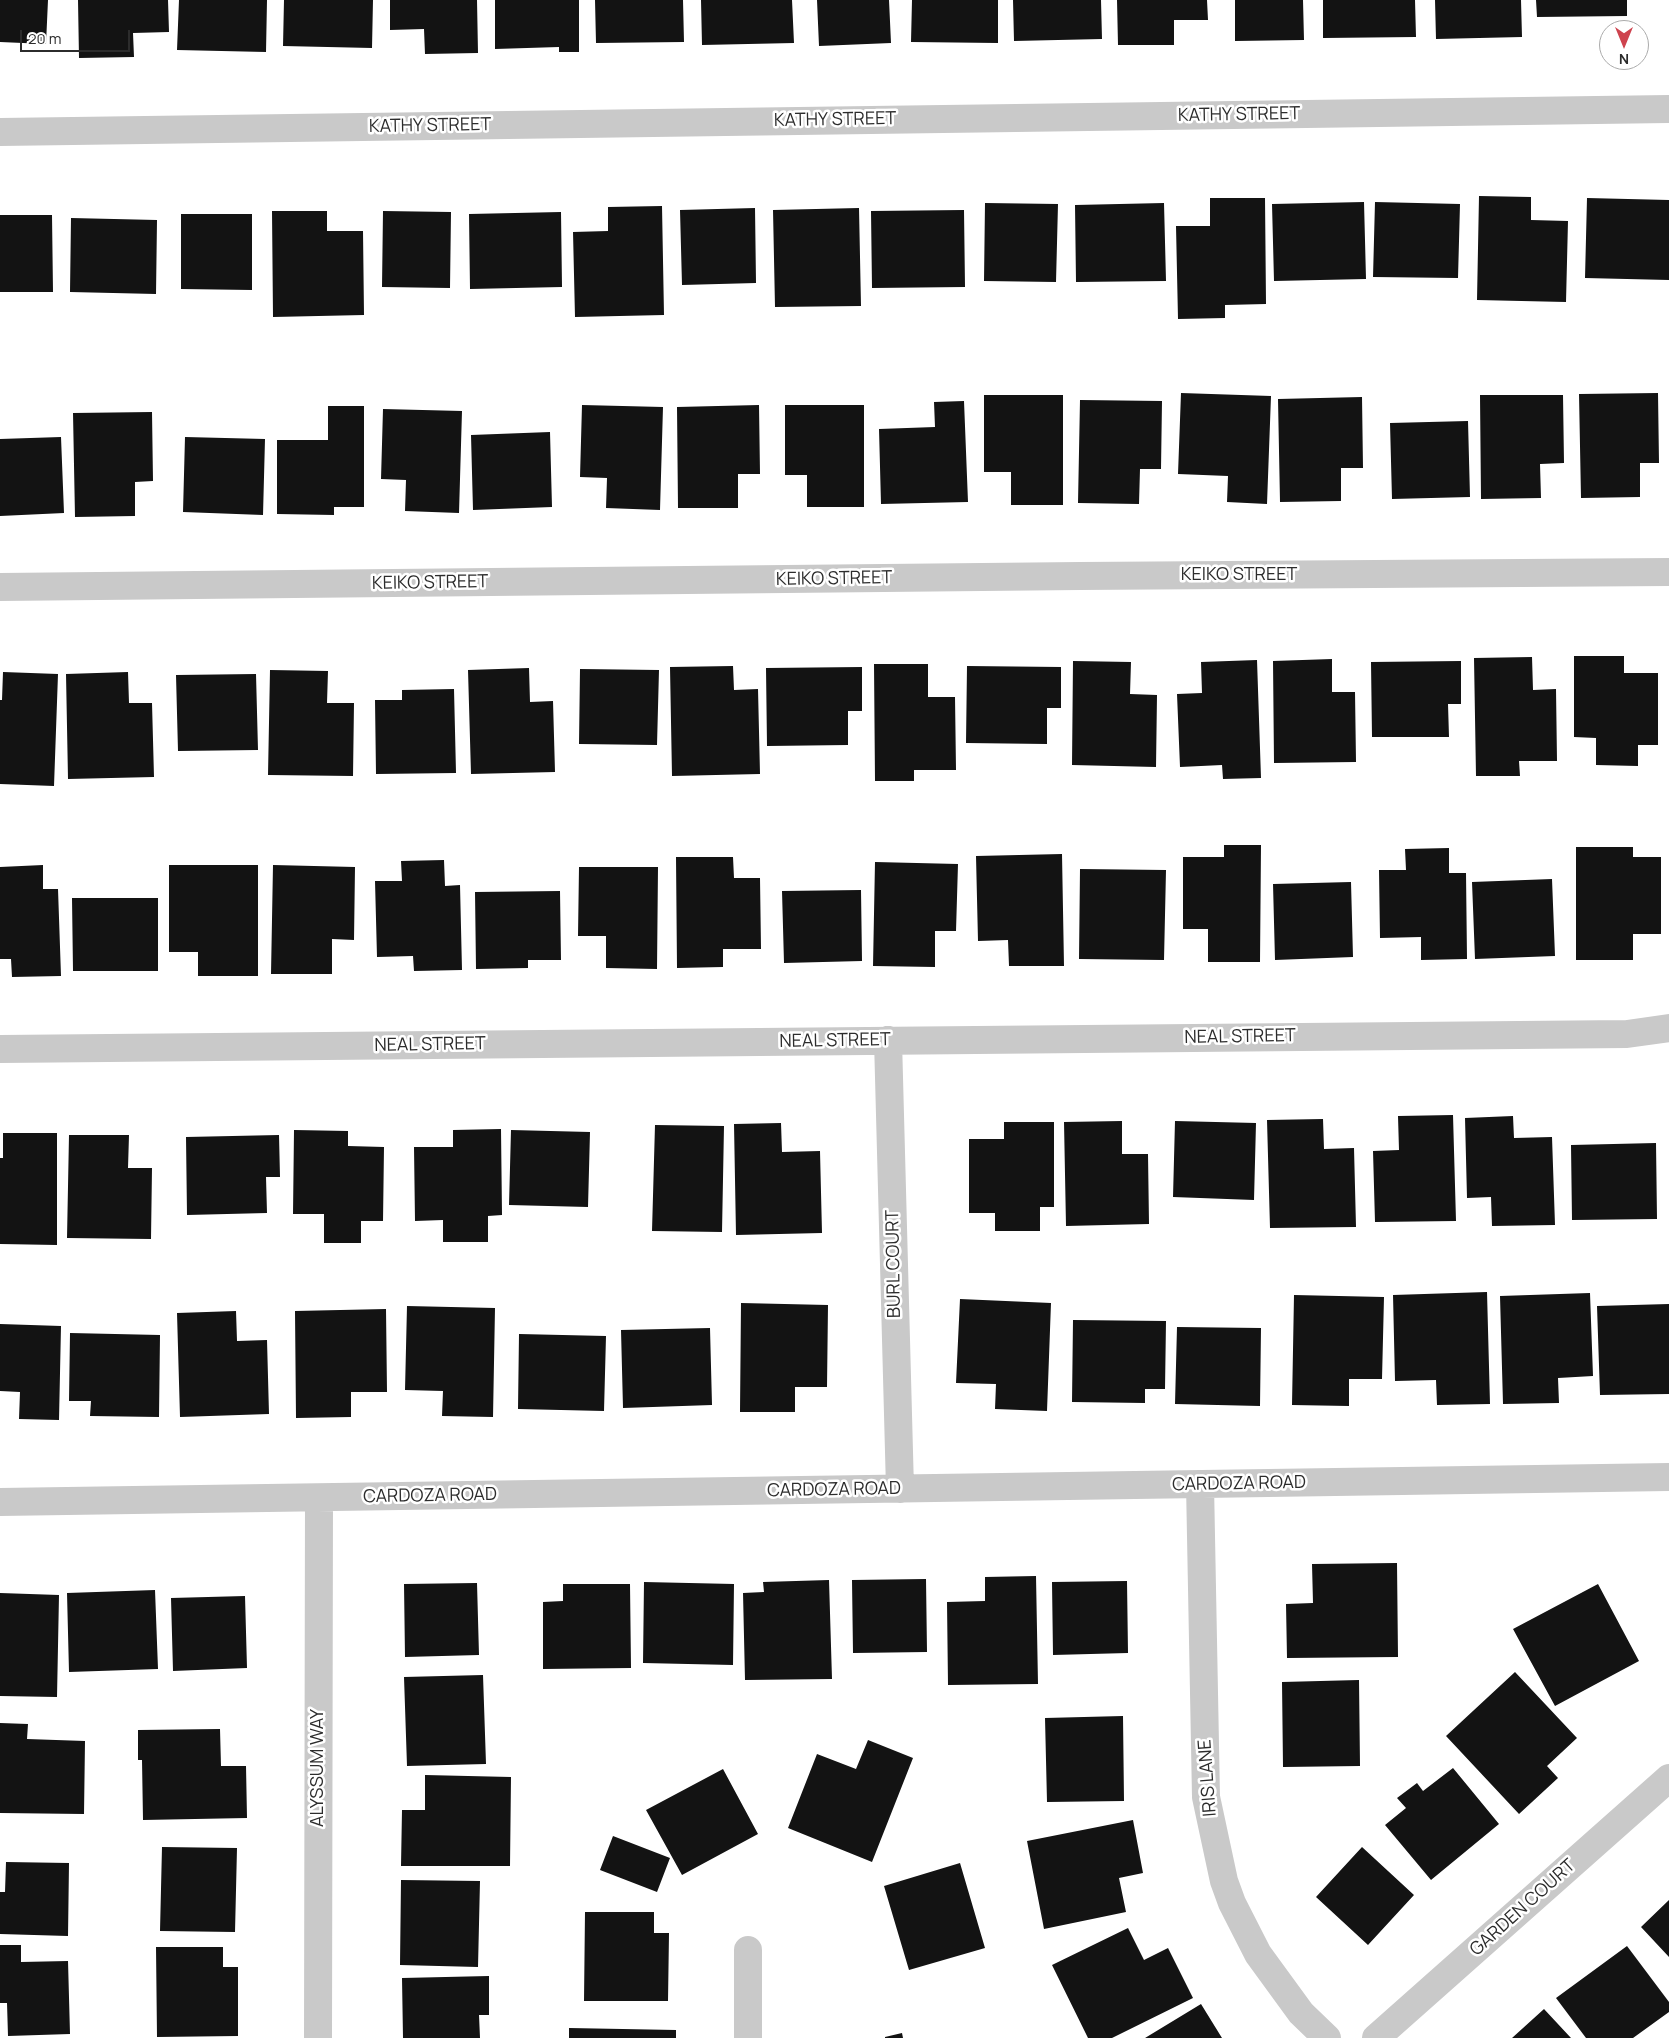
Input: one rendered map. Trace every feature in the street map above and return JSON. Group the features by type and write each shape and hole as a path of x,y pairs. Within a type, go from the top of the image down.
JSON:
{"street":[{"name":"KATHY STREET","path":"0,132 1669,108"},
{"name":"KEIKO STREET","path":"0,588 1080,576 1669,572"},
{"name":"NEAL STREET","path":"0,1049 1628,1034 1669,1028"},
{"name":"BURL COURT","path":"888,1040 900,1488"},
{"name":"CARDOZA ROAD","path":"0,1502 1669,1478"},
{"name":"IRIS LANE","path":"1200,1484 1206,1797 1224,1881 1232,1903 1258,1954 1301,2013 1327,2038"},
{"name":"ALYSSUM WAY","path":"318,2038 319,1498"},
{"name":"GARDEN COURT","path":"1376,2038 1669,1778"},
{"path":"748,1950 748,2038"}],"building":[{"path":"0,0 48,0 46,44 0,42"},
{"path":"78,0 168,0 169,32 133,33 134,57 79,58"},
{"path":"179,0 267,0 266,52 177,50"},
{"path":"284,0 373,0 372,48 283,46"},
{"path":"390,0 477,0 478,53 425,54 424,29 390,30"},
{"path":"495,0 579,0 579,52 559,52 559,47 495,49"},
{"path":"595,0 683,0 684,42 596,43"},
{"path":"701,0 792,0 794,43 702,45"},
{"path":"817,0 889,0 891,43 819,46"},
{"path":"912,0 998,0 998,43 911,42"},
{"path":"1013,0 1101,0 1102,39 1014,41"},
{"path":"1117,0 1207,0 1208,20 1174,20 1174,45 1118,45"},
{"path":"1235,0 1303,0 1304,40 1235,41"},
{"path":"1323,0 1415,0 1416,37 1323,38"},
{"path":"1435,0 1521,0 1522,37 1436,39"},
{"path":"1536,0 1627,0 1627,16 1537,17"},
{"path":"1479,196 1531,197 1531,220 1568,221 1566,302 1477,300"},
{"path":"1210,198 1265,198 1266,304 1225,305 1225,318 1178,319 1176,226 1210,226"},
{"path":"1587,198 1669,200 1669,280 1585,278"},
{"path":"1364,202 1366,279 1274,281 1272,204"},
{"path":"1375,202 1460,204 1458,278 1373,277"},
{"path":"985,203 1058,204 1056,282 984,281"},
{"path":"1164,203 1166,281 1076,282 1075,205"},
{"path":"662,206 664,315 575,317 573,232 608,231 608,207"},
{"path":"755,208 756,283 682,285 680,210"},
{"path":"859,208 861,306 775,307 773,210"},
{"path":"964,210 965,287 872,288 871,211"},
{"path":"272,211 327,211 327,231 363,231 364,315 273,317"},
{"path":"383,211 451,212 450,288 382,287"},
{"path":"561,212 562,287 470,289 469,214"},
{"path":"181,214 252,214 252,290 181,289"},
{"path":"0,215 52,215 53,292 0,292"},
{"path":"71,218 157,220 156,294 70,292"},
{"path":"1181,393 1271,396 1267,504 1227,502 1228,476 1178,474"},
{"path":"1658,393 1659,463 1640,463 1640,497 1581,498 1579,394"},
{"path":"984,395 1063,395 1063,505 1011,505 1011,472 984,472"},
{"path":"1480,395 1563,395 1564,463 1540,464 1541,498 1481,499"},
{"path":"1362,397 1363,468 1341,468 1341,501 1280,502 1278,399"},
{"path":"1080,400 1162,401 1161,469 1140,469 1139,504 1078,503"},
{"path":"964,401 968,502 881,504 879,429 935,427 934,402"},
{"path":"582,405 663,407 660,510 606,508 607,478 580,477"},
{"path":"759,405 760,474 738,474 738,508 678,508 677,407"},
{"path":"785,405 864,405 864,507 807,507 807,475 785,475"},
{"path":"328,406 364,406 364,507 334,507 334,515 277,514 277,440 328,440"},
{"path":"383,409 462,411 459,513 405,511 406,480 381,479"},
{"path":"152,412 153,481 135,482 135,516 75,517 73,413"},
{"path":"1468,421 1470,497 1392,499 1390,423"},
{"path":"550,432 552,507 473,510 471,435"},
{"path":"61,437 64,513 0,516 0,439"},
{"path":"185,437 265,439 263,515 183,512"},
{"path":"1574,656 1624,656 1624,673 1658,673 1658,745 1638,745 1638,766 1596,765 1596,738 1574,737"},
{"path":"1532,657 1533,690 1556,689 1557,761 1519,761 1520,776 1476,776 1474,658"},
{"path":"1332,659 1332,692 1355,692 1356,762 1274,763 1273,661"},
{"path":"1257,660 1261,778 1223,779 1222,765 1180,767 1177,694 1202,693 1201,662"},
{"path":"1073,661 1131,662 1130,694 1157,695 1156,767 1072,765"},
{"path":"1461,661 1461,704 1448,704 1449,737 1372,737 1371,662"},
{"path":"874,664 928,664 928,697 955,697 956,770 914,770 914,781 875,781"},
{"path":"733,666 734,690 758,689 760,774 672,776 670,667"},
{"path":"967,666 1061,667 1061,708 1047,708 1047,744 966,743"},
{"path":"862,667 862,711 848,711 848,745 767,746 766,668"},
{"path":"529,668 530,702 553,701 555,772 471,774 468,670"},
{"path":"580,669 659,670 657,745 579,744"},
{"path":"270,670 328,671 327,703 354,703 353,776 268,775"},
{"path":"3,672 58,674 54,786 0,784 0,700 2,700"},
{"path":"128,672 129,703 152,703 154,777 68,779 66,674"},
{"path":"256,674 258,750 178,751 176,675"},
{"path":"454,689 456,773 376,774 375,700 402,700 402,690"},
{"path":"1224,845 1261,845 1260,962 1208,962 1208,929 1183,929 1183,857 1224,857"},
{"path":"1576,847 1633,847 1633,857 1661,857 1661,934 1633,934 1633,960 1576,960"},
{"path":"1449,848 1449,873 1466,873 1467,959 1421,960 1421,937 1380,938 1379,870 1406,870 1405,849"},
{"path":"1062,854 1064,966 1009,966 1008,940 978,941 976,856"},
{"path":"676,857 733,857 734,878 760,878 761,949 723,949 723,967 677,968"},
{"path":"444,860 445,886 460,885 462,970 414,971 413,956 377,957 375,881 402,881 401,861"},
{"path":"875,862 958,864 956,931 935,931 935,967 873,966"},
{"path":"43,865 43,889 58,889 61,976 12,977 11,959 0,959 0,867"},
{"path":"169,865 258,865 258,976 198,976 198,952 169,952"},
{"path":"273,865 355,867 354,940 332,939 332,974 271,974"},
{"path":"579,867 658,867 657,969 606,968 606,936 578,936"},
{"path":"1080,869 1166,870 1164,960 1079,959"},
{"path":"1552,879 1555,956 1475,959 1472,882"},
{"path":"1351,882 1353,957 1275,960 1273,884"},
{"path":"861,890 862,961 784,963 782,891"},
{"path":"560,891 561,960 528,960 528,968 476,969 475,892"},
{"path":"72,898 158,898 158,971 73,971"},
{"path":"1453,1115 1456,1221 1375,1222 1373,1151 1399,1150 1398,1116"},
{"path":"1513,1116 1514,1138 1552,1137 1555,1225 1492,1226 1491,1197 1467,1198 1465,1118"},
{"path":"1323,1119 1324,1149 1354,1148 1356,1227 1270,1228 1267,1120"},
{"path":"1122,1121 1122,1154 1148,1154 1149,1224 1066,1226 1064,1122"},
{"path":"1175,1121 1256,1123 1254,1200 1173,1197"},
{"path":"1004,1122 1054,1122 1054,1207 1040,1207 1040,1231 995,1231 995,1213 969,1213 969,1139 1004,1139"},
{"path":"781,1123 782,1152 820,1151 822,1233 736,1235 734,1124"},
{"path":"655,1125 724,1126 722,1232 652,1231"},
{"path":"501,1129 502,1215 488,1216 488,1242 443,1242 443,1220 415,1221 414,1147 453,1147 453,1130"},
{"path":"294,1130 348,1131 348,1146 384,1147 383,1221 361,1221 361,1243 324,1243 324,1214 293,1214"},
{"path":"511,1130 590,1132 588,1207 509,1205"},
{"path":"3,1133 57,1133 57,1245 0,1244 0,1158 3,1158"},
{"path":"69,1135 129,1135 128,1168 152,1168 151,1239 67,1238"},
{"path":"279,1135 280,1177 266,1177 267,1213 187,1215 186,1137"},
{"path":"1656,1143 1657,1219 1572,1220 1571,1145"},
{"path":"1487,1292 1490,1404 1437,1405 1436,1380 1395,1381 1393,1295"},
{"path":"1590,1293 1593,1376 1558,1378 1559,1403 1503,1404 1500,1296"},
{"path":"1294,1295 1384,1297 1382,1379 1349,1379 1349,1406 1292,1405"},
{"path":"960,1299 1051,1303 1047,1411 995,1409 996,1384 956,1383"},
{"path":"741,1303 828,1305 827,1387 795,1387 795,1412 740,1412"},
{"path":"1669,1304 1669,1394 1600,1395 1597,1306"},
{"path":"407,1306 495,1308 493,1417 442,1416 443,1391 405,1390"},
{"path":"386,1309 387,1392 351,1392 351,1417 296,1418 295,1311"},
{"path":"236,1311 237,1341 267,1340 269,1414 180,1417 177,1313"},
{"path":"1073,1320 1166,1321 1165,1389 1145,1389 1145,1403 1072,1402"},
{"path":"0,1324 61,1326 59,1420 19,1419 20,1392 0,1391"},
{"path":"1177,1327 1261,1328 1260,1406 1175,1404"},
{"path":"710,1328 712,1405 623,1408 621,1330"},
{"path":"70,1333 160,1335 159,1417 90,1416 91,1401 69,1401"},
{"path":"519,1334 606,1336 604,1411 518,1409"},
{"path":"1397,1563 1398,1657 1287,1658 1286,1604 1313,1603 1312,1564"},
{"path":"1036,1576 1038,1684 948,1685 947,1602 985,1601 985,1577"},
{"path":"926,1579 927,1652 853,1653 852,1580"},
{"path":"829,1580 832,1679 745,1680 743,1593 764,1592 763,1582"},
{"path":"1127,1581 1128,1653 1053,1655 1052,1582"},
{"path":"644,1582 734,1584 733,1665 643,1663"},
{"path":"477,1583 479,1655 405,1657 404,1584"},
{"path":"563,1584 630,1584 631,1668 543,1669 543,1602 563,1601"},
{"path":"1598,1584 1639,1661 1555,1706 1513,1629"},
{"path":"155,1590 158,1669 69,1672 67,1593"},
{"path":"0,1593 59,1595 57,1697 0,1696"},
{"path":"245,1596 247,1668 173,1671 171,1598"},
{"path":"1515,1672 1577,1738 1547,1766 1558,1778 1519,1814 1446,1736"},
{"path":"483,1675 486,1764 407,1766 404,1677"},
{"path":"1359,1680 1360,1766 1283,1767 1282,1682"},
{"path":"1123,1716 1124,1801 1047,1802 1045,1718"},
{"path":"0,1723 28,1724 27,1739 85,1741 84,1814 0,1813"},
{"path":"220,1729 221,1766 246,1766 247,1818 143,1820 142,1760 138,1760 138,1730"},
{"path":"868,1740 913,1758 872,1862 788,1828 817,1754 856,1769"},
{"path":"1453,1768 1499,1824 1431,1880 1385,1825 1406,1808 1397,1798 1417,1783 1423,1791"},
{"path":"723,1769 758,1834 682,1875 646,1810"},
{"path":"425,1775 511,1777 510,1866 401,1866 402,1810 425,1810"},
{"path":"1133,1820 1143,1873 1119,1878 1126,1912 1044,1929 1027,1841"},
{"path":"613,1836 670,1858 657,1892 600,1870"},
{"path":"162,1847 237,1848 235,1932 160,1931"},
{"path":"1362,1847 1414,1895 1368,1945 1316,1897"},
{"path":"6,1862 69,1863 68,1936 0,1934 0,1892 5,1892"},
{"path":"960,1863 985,1948 909,1970 884,1886"},
{"path":"401,1880 480,1881 478,1967 400,1965"},
{"path":"1669,1900 1669,1957 1641,1927"},
{"path":"585,1912 654,1912 654,1933 669,1933 668,2001 584,2001"},
{"path":"1128,1928 1144,1960 1168,1948 1193,1998 1112,2038 1088,2038 1052,1965"},
{"path":"0,1945 21,1945 21,1962 68,1961 70,2034 8,2036 7,2003 0,2003"},
{"path":"1627,1946 1669,2002 1669,2012 1633,2038 1586,2038 1556,1998"},
{"path":"156,1947 223,1947 223,1967 238,1967 238,2036 157,2037"},
{"path":"489,1976 489,2015 479,2015 480,2038 403,2038 402,1978"},
{"path":"1201,2004 1222,2038 1145,2038"},
{"path":"1544,2009 1571,2038 1512,2038"},
{"path":"569,2028 676,2030 676,2038 569,2038"},
{"path":"902,2033 903,2038 885,2038 885,2037"}]}
